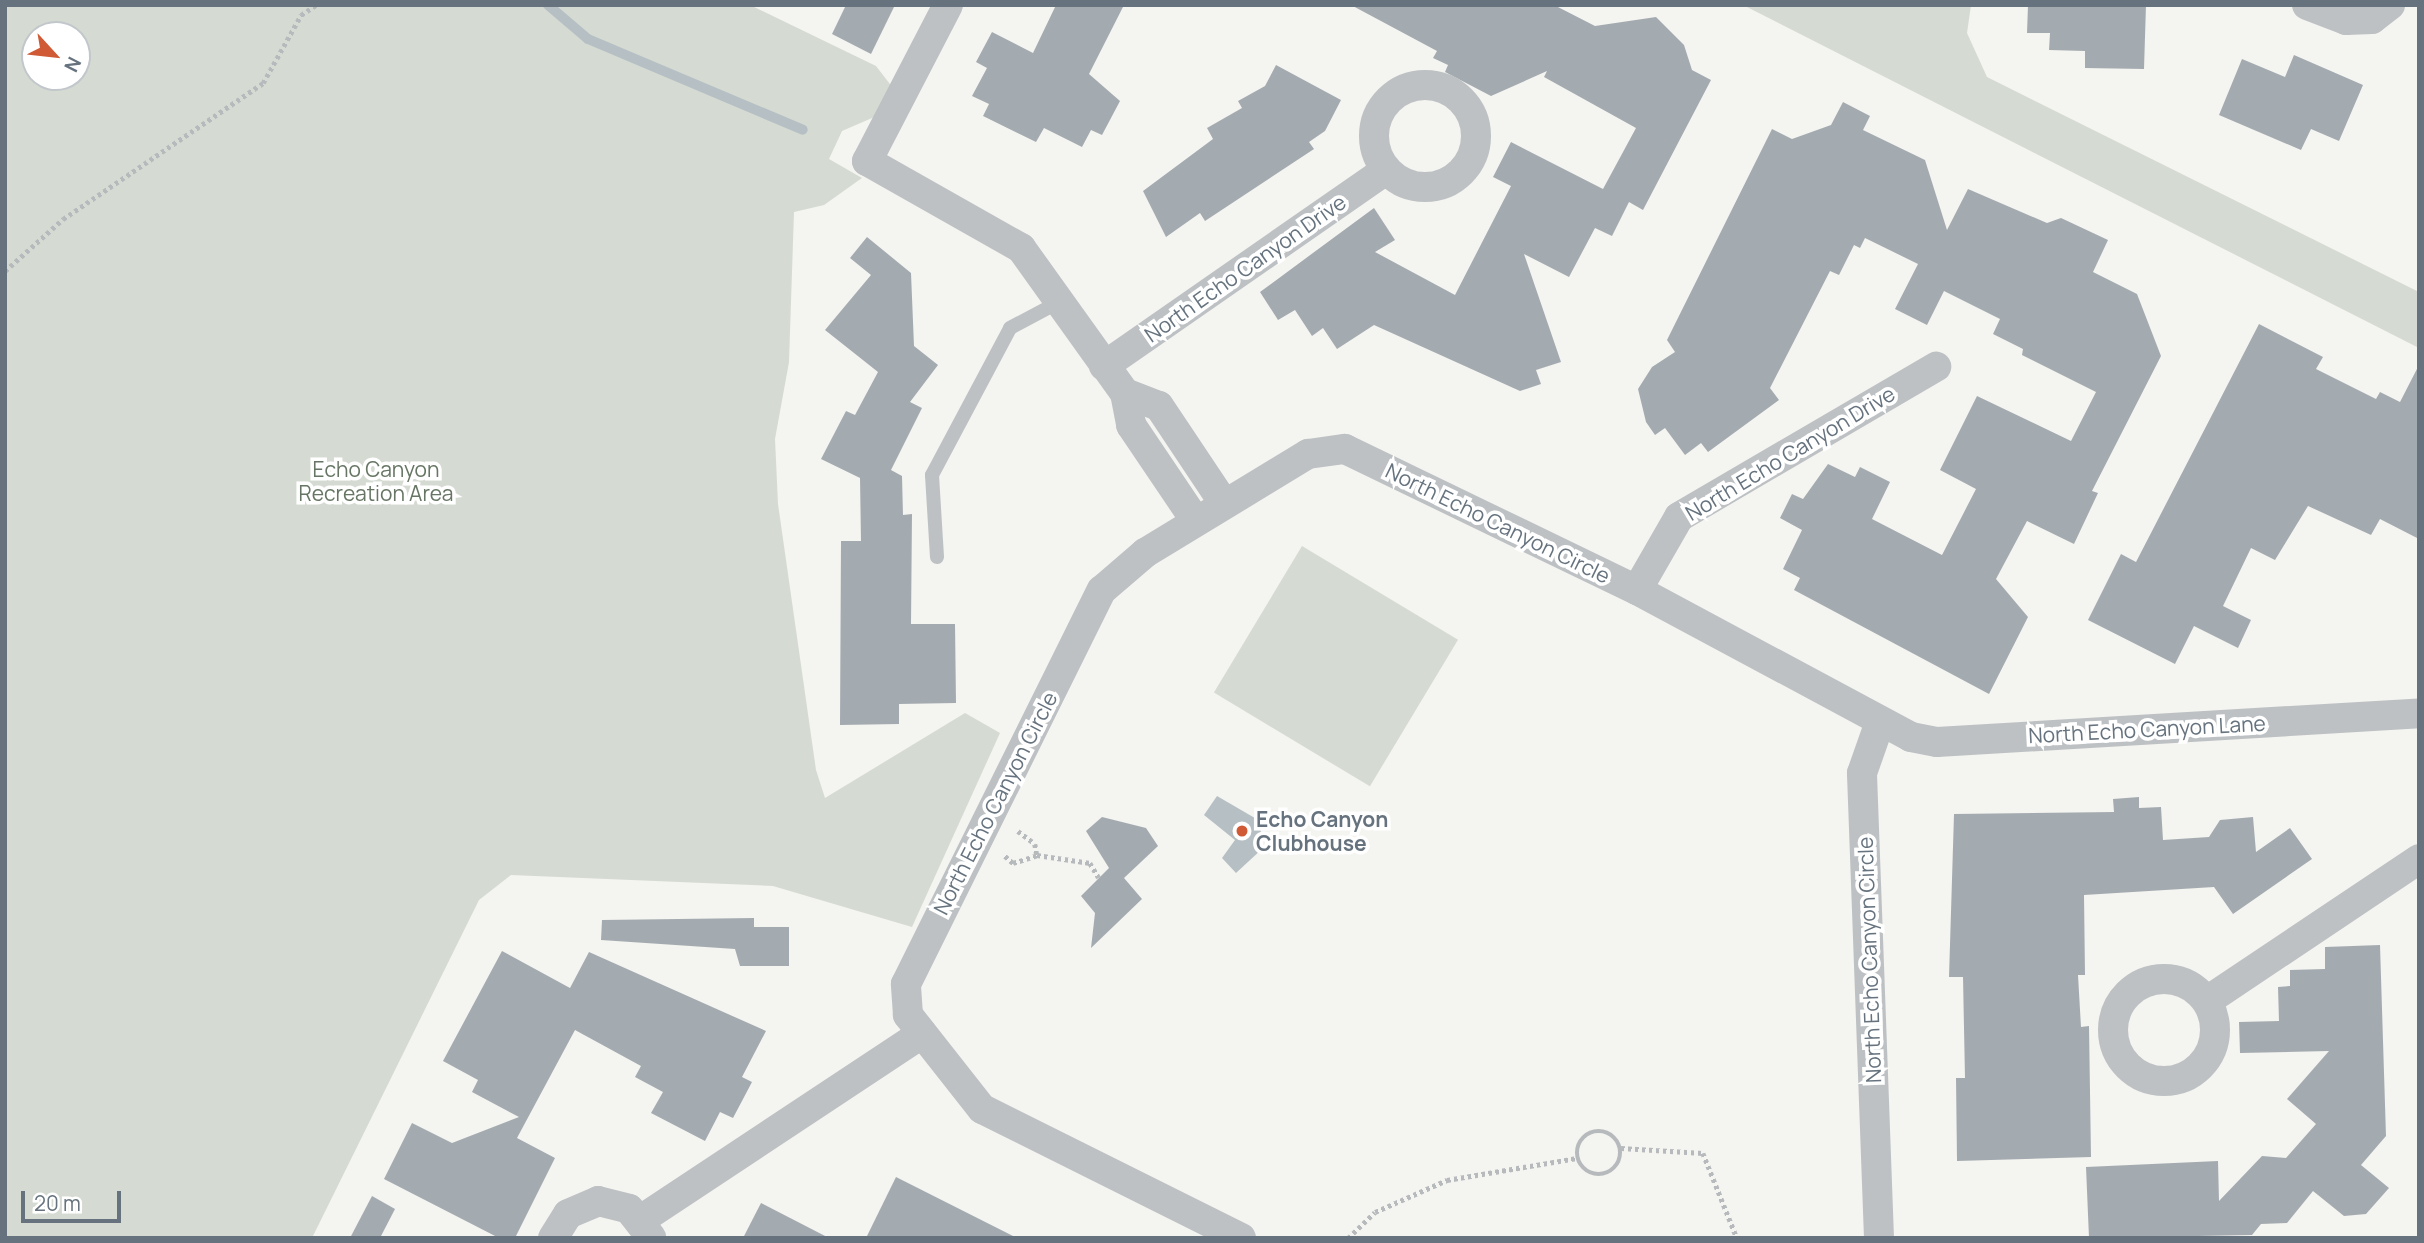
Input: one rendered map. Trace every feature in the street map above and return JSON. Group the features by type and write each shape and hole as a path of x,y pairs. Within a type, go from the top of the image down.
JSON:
{"street":[{"path":"948,5 867,161 1008,235 1125,393 1131,425 1195,520"},
{"path":"2306,5 2346,20 2372,19 2390,5"},
{"name":"North Echo Canyon Drive","path":"1104,366 1386,170"},
{"name":"North Echo Canyon Drive","path":"1637,590 1679,517 1936,367"},
{"path":"1125,393 1159,407 1223,502"},
{"name":"North Echo Canyon Circle","path":"1241,1238 1196,1228 982,1109 908,1015 906,985 1102,590 1223,502 1308,454 1345,449 1637,590 1880,722 1862,773 1879,1238"},
{"name":"North Echo Canyon Lane","path":"1880,722 1937,742 2419,713"},
{"path":"2207,1001 2419,859"},
{"path":"553,1238 568,1214 598,1201 614,1202 647,1228 922,1034"}],"lane":[{"path":"937,557 932,475 1010,328 1057,303"}],"path":[{"path":"5,271 62,219 263,83 301,15 316,5"},
{"path":"1009,833 1028,836 1037,855"},
{"path":"1001,848 1013,863 1037,855 1090,863 1099,878"},
{"path":"1594,1130 1616,1137 1621,1148 1621,1159 1604,1175 1592,1175 1577,1158 1577,1146 1594,1130"},
{"path":"1621,1148 1692,1149 1703,1153 1714,1174 1738,1238"},
{"path":"1348,1238 1375,1212 1447,1180 1577,1158"}],"green space":[{"name":"Echo Canyon Recreation Area","path":"5,5 750,5 876,66 893,88 879,115 842,131 829,159 862,178 824,205 794,212 789,362 775,439 778,504 816,770 825,798 965,713 1000,733 912,927 773,886 511,875 479,900 312,1238 5,1238"},
{"path":"1743,5 1971,5 1967,33 1987,77 2419,292 2419,348"},
{"path":"1302,546 1458,640 1370,786 1214,693"}],"shaded area":[{"name":"Echo Canyon Clubhouse","path":"1217,796 1260,821 1262,849 1236,873 1222,858 1235,840 1204,815"}],"building":[{"path":"846,5 895,5 871,54 832,34"},
{"path":"1056,5 1124,5 1089,74 1120,101 1102,135 1091,130 1082,147 1044,128 1036,142 983,116 989,104 972,96 987,68 976,62 992,32 1033,53"},
{"path":"1351,5 1554,5 1595,26 1656,17 1684,45 1692,70 1711,80 1643,210 1629,202 1612,236 1595,228 1569,277 1524,254 1561,362 1536,370 1541,384 1520,391 1374,325 1337,349 1323,328 1312,336 1295,310 1278,320 1260,292 1374,208 1395,240 1375,252 1455,295 1511,186 1493,177 1511,142 1603,189 1636,128 1544,77 1547,71 1491,96 1445,72 1448,65 1433,58 1437,51"},
{"path":"2028,5 2146,5 2144,69 2085,68 2085,51 2049,50 2050,33 2027,33"},
{"path":"2294,55 2363,85 2339,141 2311,129 2301,150 2219,115 2242,59 2285,77"},
{"path":"1276,65 1341,100 1325,131 1309,142 1314,149 1205,221 1200,213 1166,237 1143,191 1213,139 1207,128 1242,108 1238,101 1265,86"},
{"path":"1843,102 1870,116 1863,130 1925,160 1947,230 1968,189 2047,223 2061,218 2108,240 2093,272 2137,294 2161,356 2092,491 2098,493 2074,544 2027,521 1996,579 2028,617 1989,694 1794,590 1800,578 1783,569 1802,530 1780,518 1792,494 1803,499 1828,464 1855,477 1860,467 1890,482 1872,519 1942,555 1976,489 1940,470 1977,396 2071,441 2096,392 2022,355 2023,349 1993,334 2000,319 1944,291 1927,325 1895,309 1918,264 1865,238 1860,248 1854,245 1839,275 1830,271 1770,388 1779,400 1708,452 1701,443 1685,455 1665,428 1655,435 1646,422 1638,389 1652,367 1675,352 1667,340 1772,129 1792,139 1831,125"},
{"path":"867,237 911,273 914,346 938,365 910,402 922,408 891,470 902,476 903,515 912,514 911,624 955,624 956,703 899,704 899,724 840,725 841,541 861,541 860,478 821,459 846,411 855,415 878,372 825,330 871,275 850,258"},
{"path":"2259,324 2323,357 2316,369 2376,399 2380,392 2400,402 2419,365 2419,539 2380,519 2371,535 2308,506 2275,560 2251,548 2223,606 2251,620 2238,648 2194,626 2175,664 2088,620 2121,554 2136,562"},
{"path":"2139,797 2139,808 2161,807 2163,840 2209,837 2220,820 2253,817 2256,852 2290,828 2312,859 2233,914 2214,887 2084,895 2085,975 2078,975 2081,1027 2089,1026 2091,1157 1957,1161 1956,1078 1965,1078 1963,977 1949,977 1954,814 2114,812 2113,799"},
{"path":"1102,817 1146,828 1158,846 1124,878 1142,899 1091,948 1095,913 1081,896 1109,868 1086,831"},
{"path":"754,918 754,927 789,927 789,966 740,966 735,949 601,940 602,920"},
{"path":"2380,945 2386,1136 2361,1165 2389,1188 2366,1214 2344,1216 2313,1191 2287,1223 2261,1224 2252,1235 2089,1238 2086,1167 2218,1161 2219,1201 2262,1156 2286,1158 2316,1124 2287,1099 2329,1051 2240,1053 2239,1022 2279,1021 2278,987 2290,986 2290,970 2325,969 2325,947"},
{"path":"502,951 570,988 589,952 766,1031 742,1077 752,1082 733,1118 720,1112 705,1141 651,1113 663,1092 635,1077 641,1066 575,1030 517,1138 555,1158 515,1238 499,1238 384,1179 412,1123 452,1143 519,1117 472,1092 478,1080 443,1061"},
{"path":"896,1177 1017,1238 866,1238"},
{"path":"372,1196 395,1209 380,1238 350,1238"},
{"path":"761,1203 829,1238 743,1238"}],"waterway":[{"path":"548,5 588,39 803,130"}],"place":[{"name":"Echo Canyon Clubhouse","path":"1242,831"}]}
